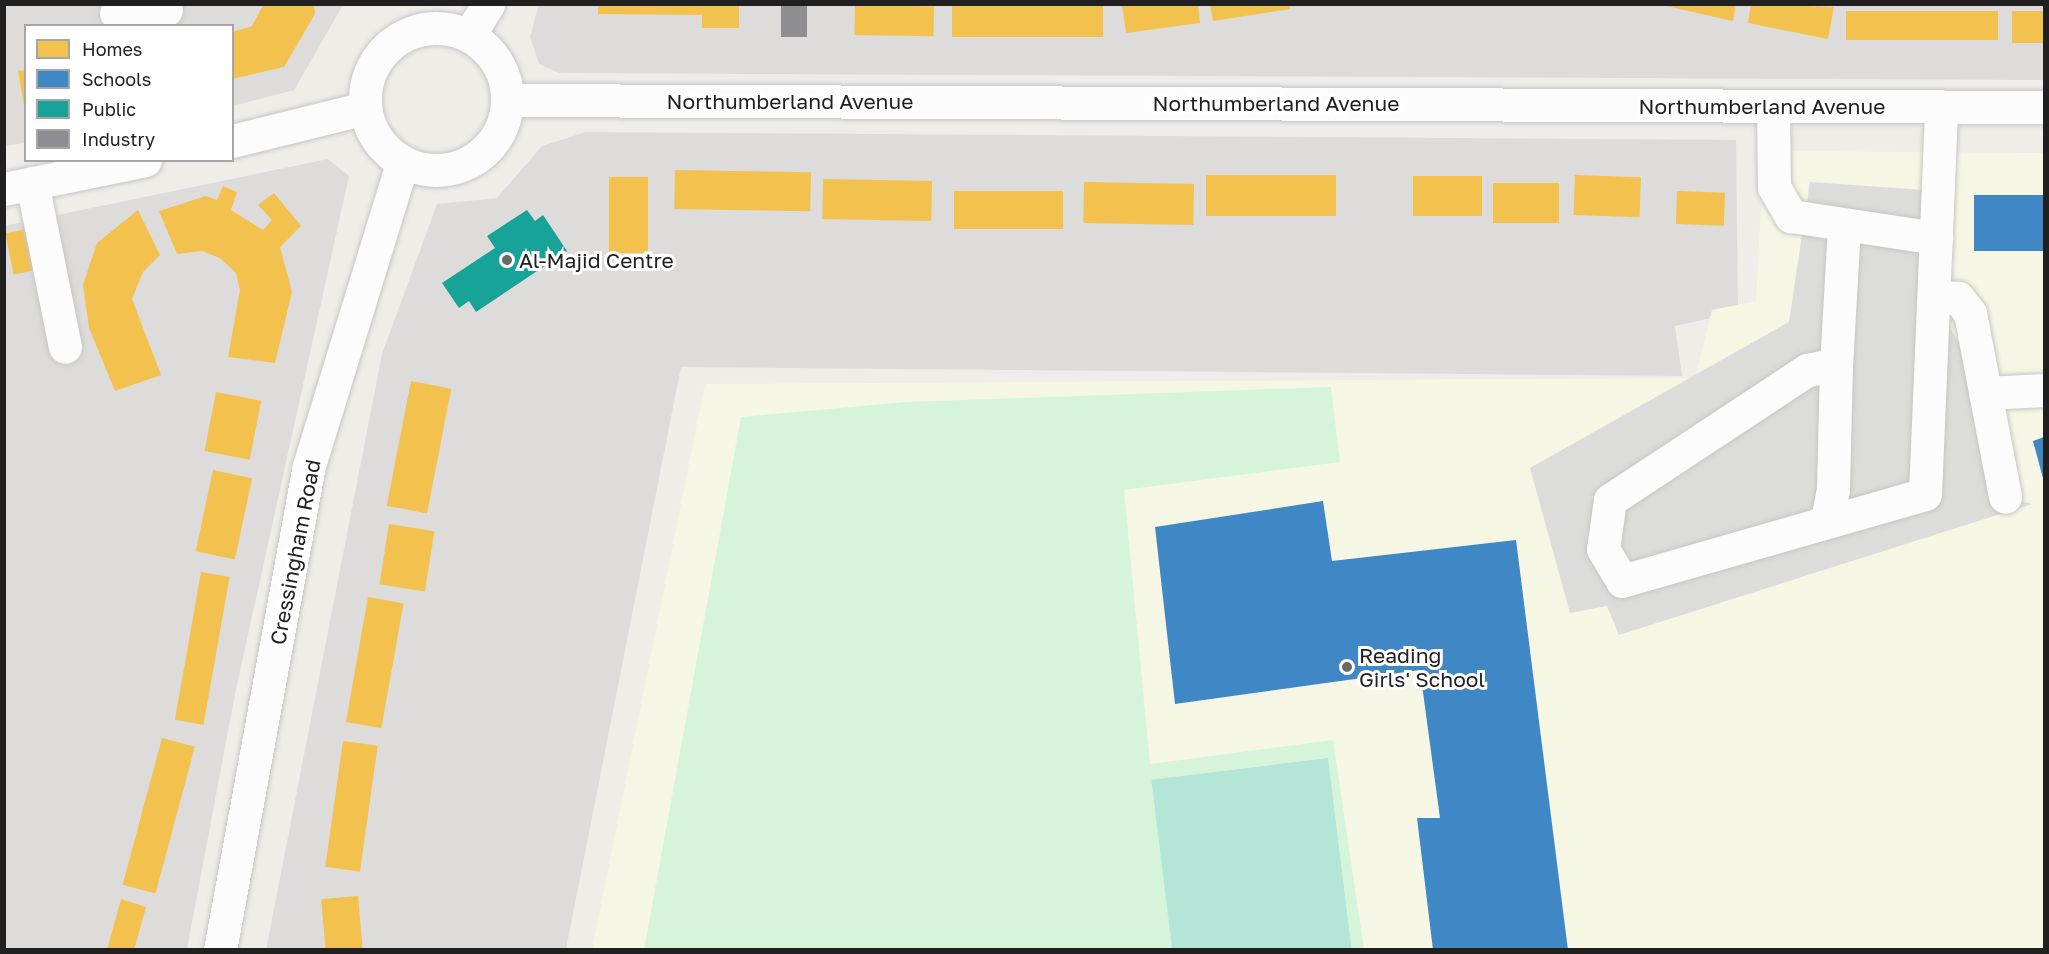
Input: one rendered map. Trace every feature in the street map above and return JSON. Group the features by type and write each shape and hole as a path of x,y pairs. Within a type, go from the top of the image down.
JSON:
{"street":[{"path":"469,35 488,4"},
{"path":"116,13 167,13"},
{"path":"409,18 452,28 469,35 498,63 508,100 504,124 473,161 426,171 402,163 383,148 365,108 366,81 376,59 409,18"},
{"name":"Northumberland Avenue","path":"508,100 2044,107"},
{"path":"1773,106 1774,187 1791,216 1844,227 1936,238"},
{"path":"1836,364 1807,370 1610,500 1603,549 1622,581 1827,520 1925,494 1941,106"},
{"path":"234,141 365,108"},
{"path":"65,347 18,186 136,162"},
{"name":"Cressingham Road","path":"220,950 308,469 402,163"},
{"path":"1827,520 1833,488 1836,364 1844,227"},
{"path":"1934,297 1958,298 1970,313 2006,497"},
{"path":"1985,393 2044,390"}],"shaded area":[{"path":"539,4 2044,4 2044,80 559,73 539,64 530,37"},
{"path":"5,5 343,5 294,90 234,106 234,24 24,24 24,143 5,146"},
{"path":"586,132 1736,140 1738,312 1675,326 1682,376 681,367 566,949 266,950 382,354 437,204 497,198 542,146"},
{"name":"Reading Girls' School","path":"1764,151 2044,153 2044,949 592,950 705,384 1695,378 1712,310 1756,301"},
{"path":"328,159 349,176 235,694 187,949 5,949 4,226"},
{"path":"1810,182 1938,191 1934,297 1985,393 2005,497 2032,504 1619,635 1607,606 1570,613 1530,468 1789,322"}],"green space":[{"path":"1331,387 1340,462 1124,490 1150,764 1333,740 1364,949 644,950 741,417 907,402"},
{"path":"1328,758 1352,950 1172,950 1151,780"}],"building: Homes":[{"path":"264,4 314,4 315,14 284,67 234,79 234,31 252,26"},
{"path":"598,4 739,4 739,28 702,28 702,15 598,14"},
{"path":"1210,4 1290,4 1290,9 1213,21"},
{"path":"1657,4 1736,4 1733,21"},
{"path":"1751,4 1834,7 1828,39 1748,23"},
{"path":"855,5 934,6 933,36 854,35"},
{"path":"952,5 1103,5 1103,37 952,37"},
{"path":"1122,5 1198,5 1200,23 1126,33"},
{"path":"1846,11 1998,11 1998,40 1846,40"},
{"path":"2012,11 2044,11 2044,43 2012,43"},
{"path":"24,70 24,106 18,71"},
{"path":"675,170 811,172 810,211 674,209"},
{"path":"1206,175 1336,175 1336,216 1206,216"},
{"path":"1575,175 1641,177 1640,217 1574,215"},
{"path":"1413,176 1482,176 1482,216 1413,216"},
{"path":"609,177 648,177 648,253 609,253"},
{"path":"823,179 932,181 931,221 822,219"},
{"path":"1084,182 1194,184 1193,225 1083,223"},
{"path":"1493,183 1559,183 1559,223 1493,223"},
{"path":"223,186 237,192 231,210 263,230 272,220 258,205 274,193 301,226 280,247 292,292 275,363 228,357 240,290 236,273 220,258 202,251 177,254 159,211 206,196 217,200"},
{"path":"954,191 1063,191 1063,229 954,229"},
{"path":"1677,191 1725,193 1724,226 1676,224"},
{"path":"138,210 160,255 143,272 132,299 161,375 115,391 89,328 83,285 97,243"},
{"path":"33,228 41,269 14,275 6,233"},
{"path":"411,381 451,389 427,513 387,506"},
{"path":"216,392 261,401 250,460 205,451"},
{"path":"213,470 252,478 235,560 196,551"},
{"path":"389,524 434,531 425,591 379,584"},
{"path":"201,572 230,577 204,725 175,720"},
{"path":"368,597 403,603 381,728 346,722"},
{"path":"162,738 195,747 156,894 123,885"},
{"path":"343,741 378,746 360,872 325,867"},
{"path":"358,896 363,950 326,950 321,899"},
{"path":"121,899 146,907 134,950 107,950"}],"building: Schools":[{"path":"1974,195 2044,195 2044,251 1974,251"},
{"path":"2044,437 2044,482 2033,441"},
{"path":"1323,501 1332,561 1516,540 1568,950 1433,950 1417,818 1440,818 1420,670 1175,704 1155,527"}],"building: Public":[{"path":"527,210 535,221 543,215 567,251 476,312 469,301 459,308 442,283 495,248 487,236"}],"building: Industry":[{"path":"781,4 807,4 807,37 781,37"}],"place":[{"name":"Al-Majid Centre","path":"507,260"},
{"name":"Reading Girls' School","path":"1347,667"}]}
